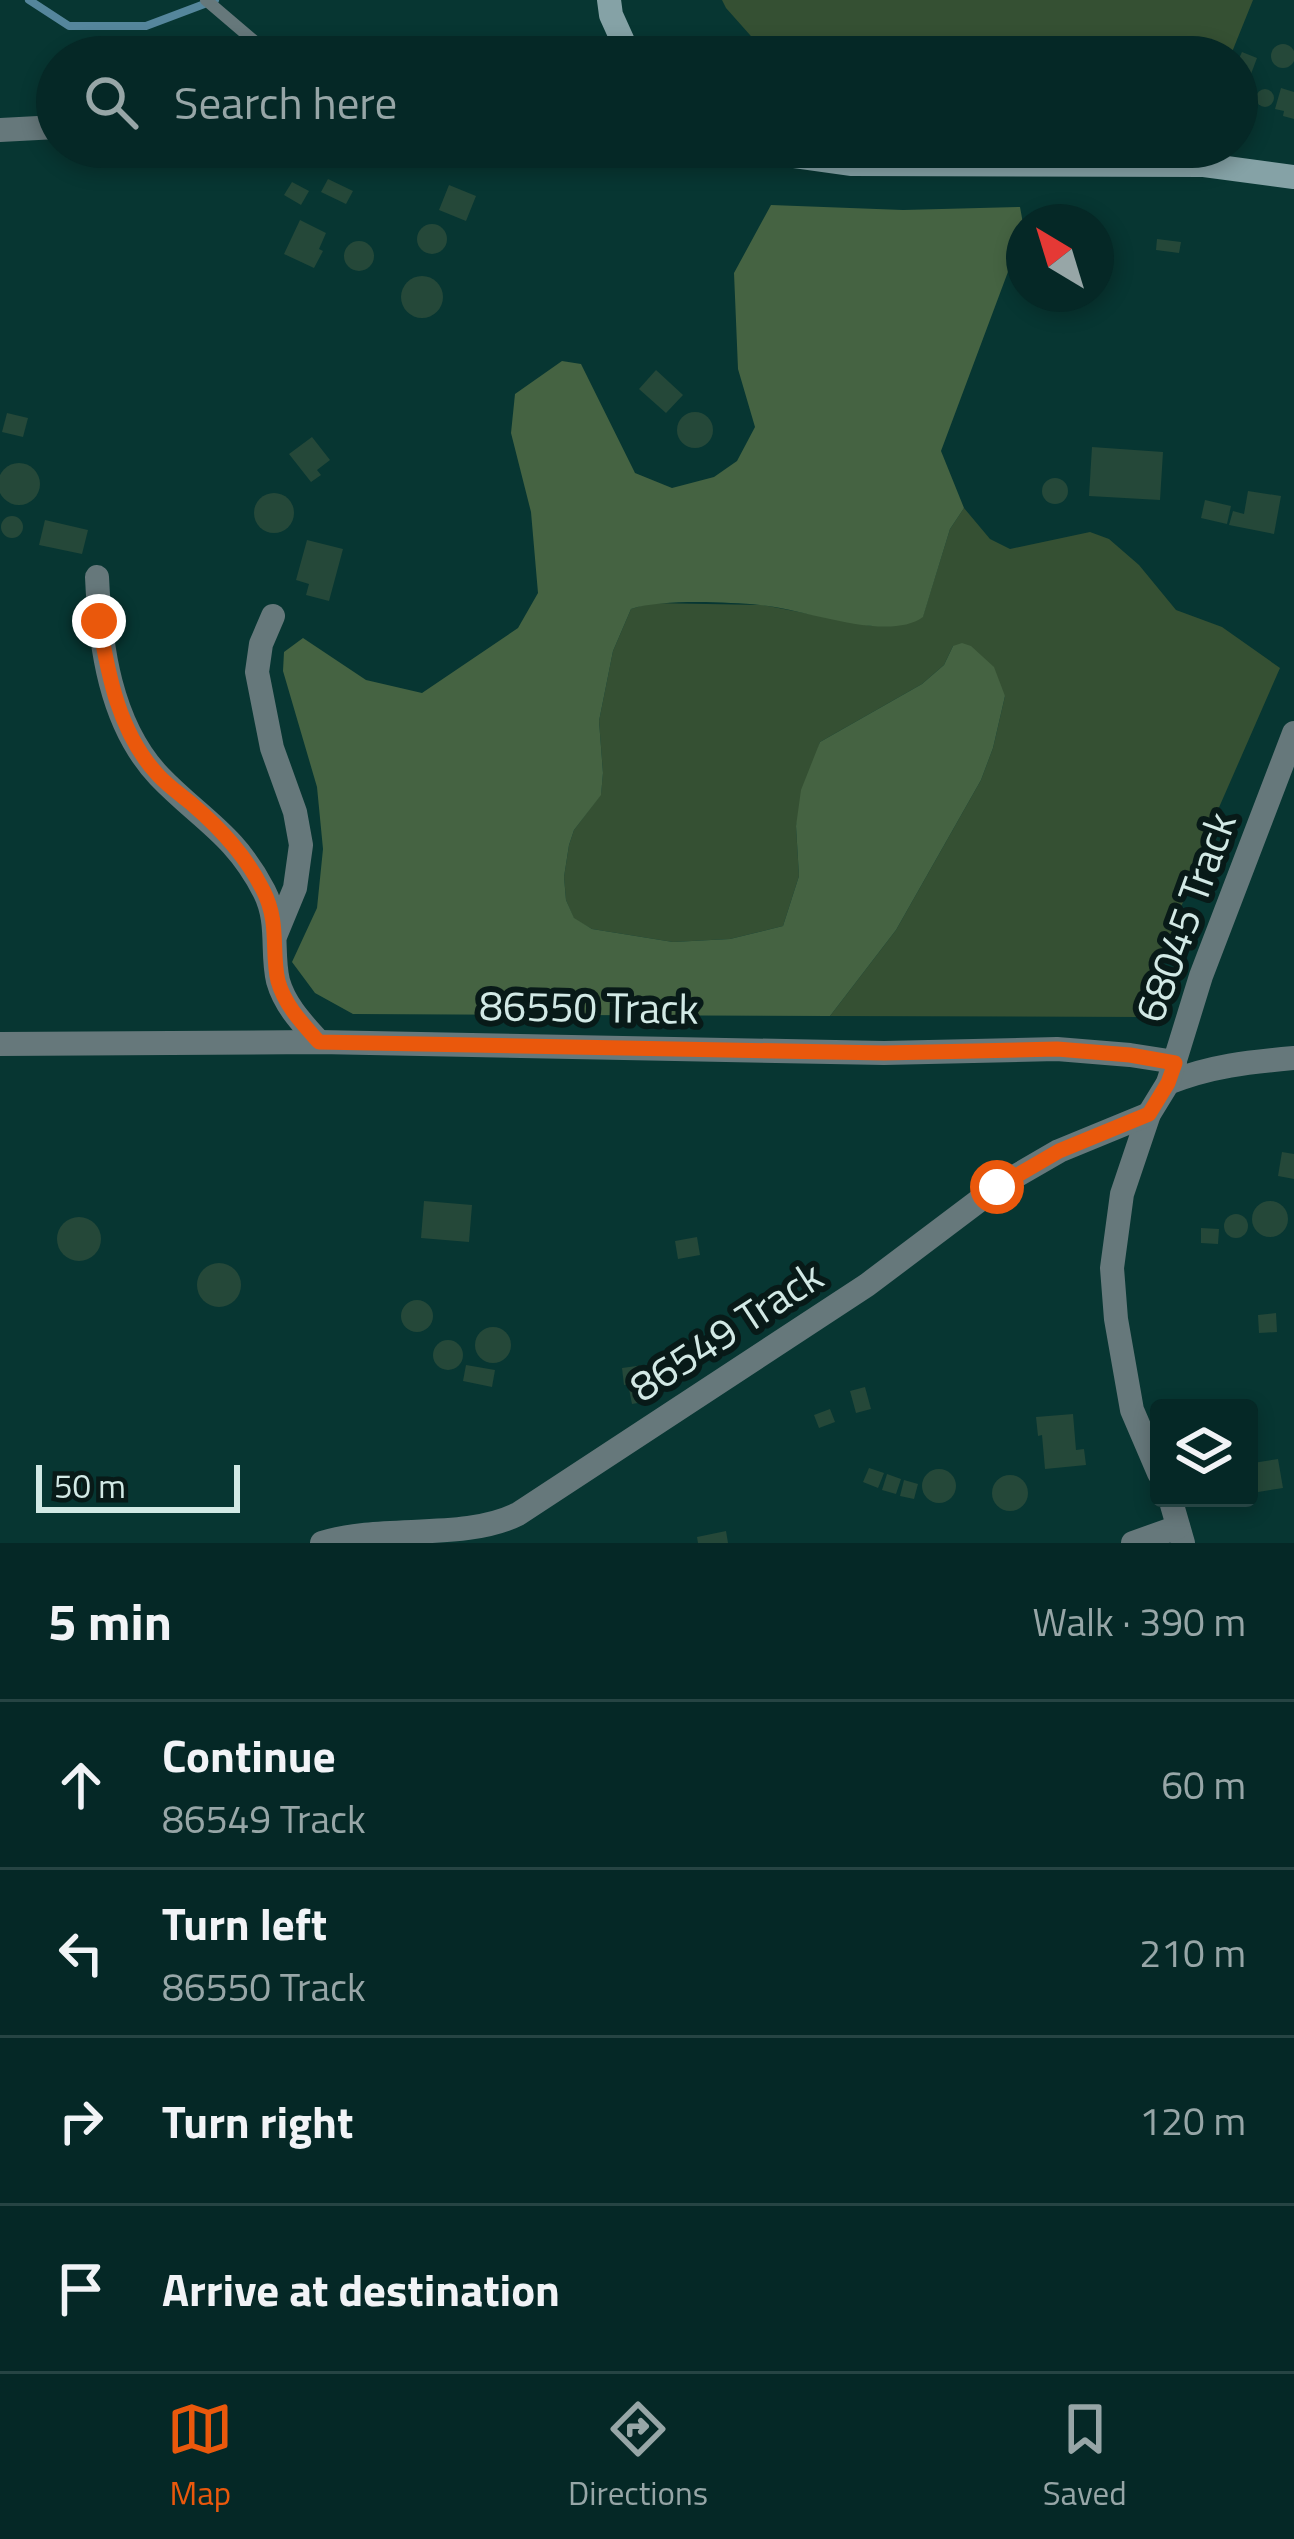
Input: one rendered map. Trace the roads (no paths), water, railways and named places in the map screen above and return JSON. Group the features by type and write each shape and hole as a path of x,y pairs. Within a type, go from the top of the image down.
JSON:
{"street":[{"path":"609,0 620,36"},
{"path":"0,130 36,128"},
{"path":"1220,168 1294,177"},
{"path":"97,577 109,677 132,739 158,775 236,846 267,897 276,934 278,981 293,1012 319,1042"},
{"path":"273,616 260,644 257,672 272,748 296,812 301,845 295,888 276,934"},
{"name":"68045 Track","path":"1150,1451 1132,1410 1116,1319 1112,1268 1122,1194 1149,1114 1172,1073 1201,976 1294,733"},
{"name":"86550 Track","path":"0,1044 319,1042 884,1053 1057,1049 1130,1055 1172,1073"},
{"path":"1172,1073 1294,1058"},
{"name":"86549 Track","path":"322,1543 362,1535 488,1526 518,1514 867,1285 997,1187 1059,1151 1149,1114"},
{"path":"1133,1543 1181,1535"}],"lane":[{"path":"206,0 248,36"}],"waterway":[{"path":"29,0 69,26 146,26 215,0"}]}
